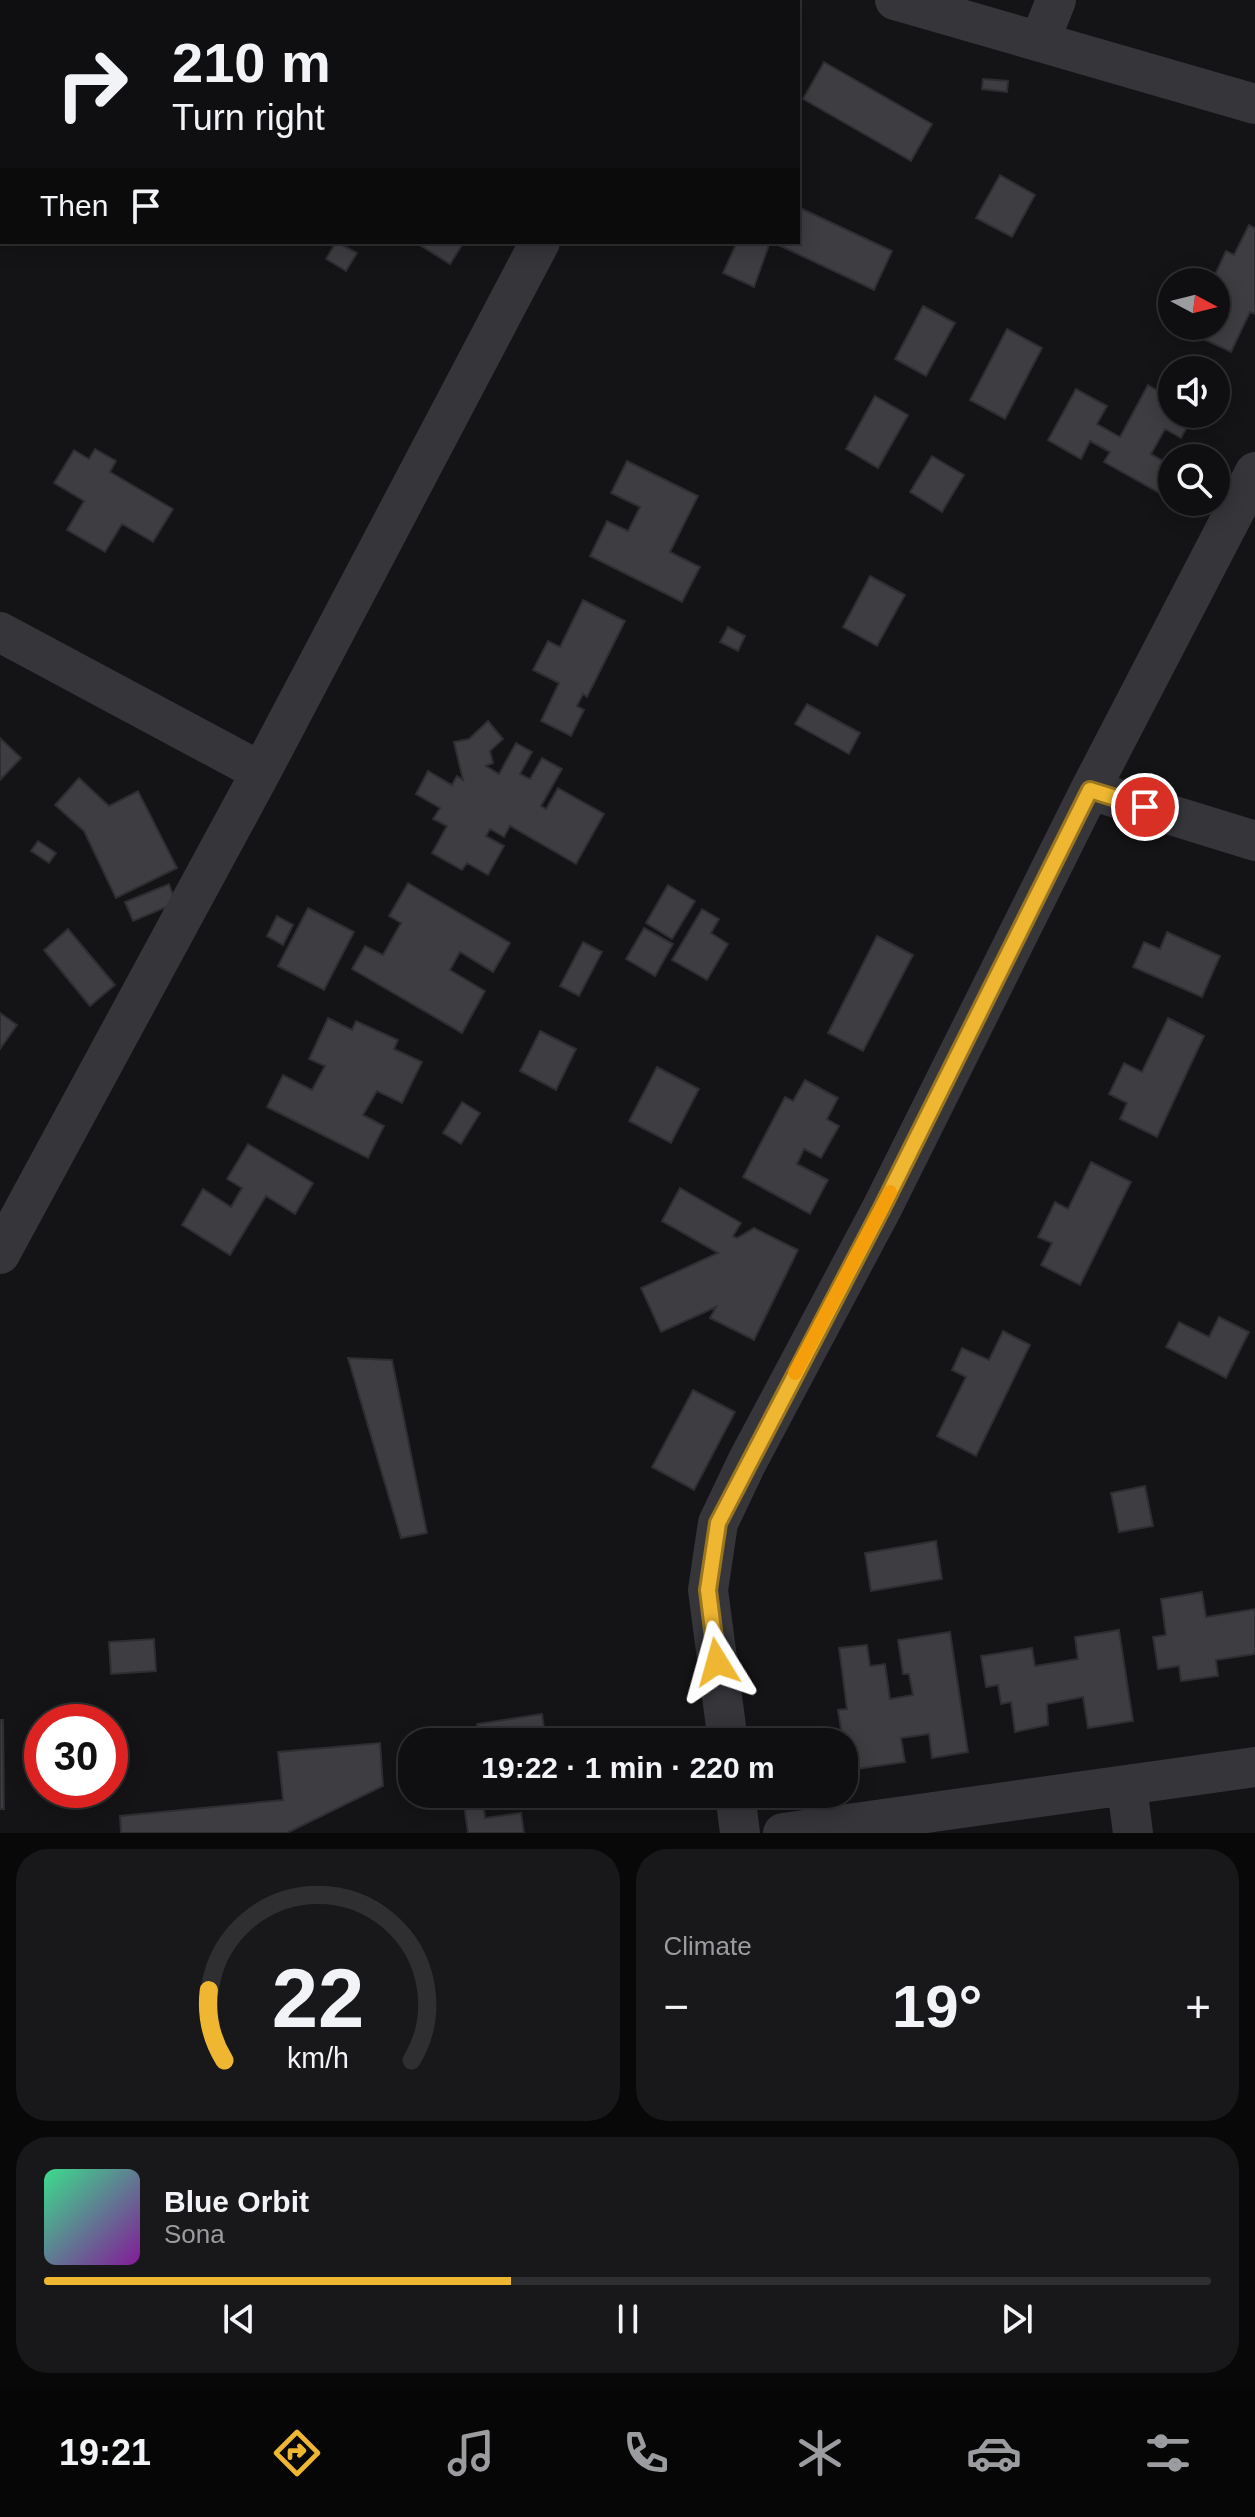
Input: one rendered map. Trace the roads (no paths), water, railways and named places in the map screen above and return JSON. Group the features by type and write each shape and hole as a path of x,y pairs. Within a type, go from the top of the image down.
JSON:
{"street":[{"path":"895,0 1255,104"},
{"path":"1040,41 1056,0"},
{"path":"0,1254 261,772 539,244"},
{"path":"726,1728 708,1590 718,1523 882,1208 1090,790 1255,472"},
{"path":"0,632 261,772"},
{"path":"1090,790 1255,841"},
{"path":"783,1833 1255,1767"},
{"path":"1127,1787 1133,1833"},
{"path":"737,1808 740,1833"}]}
